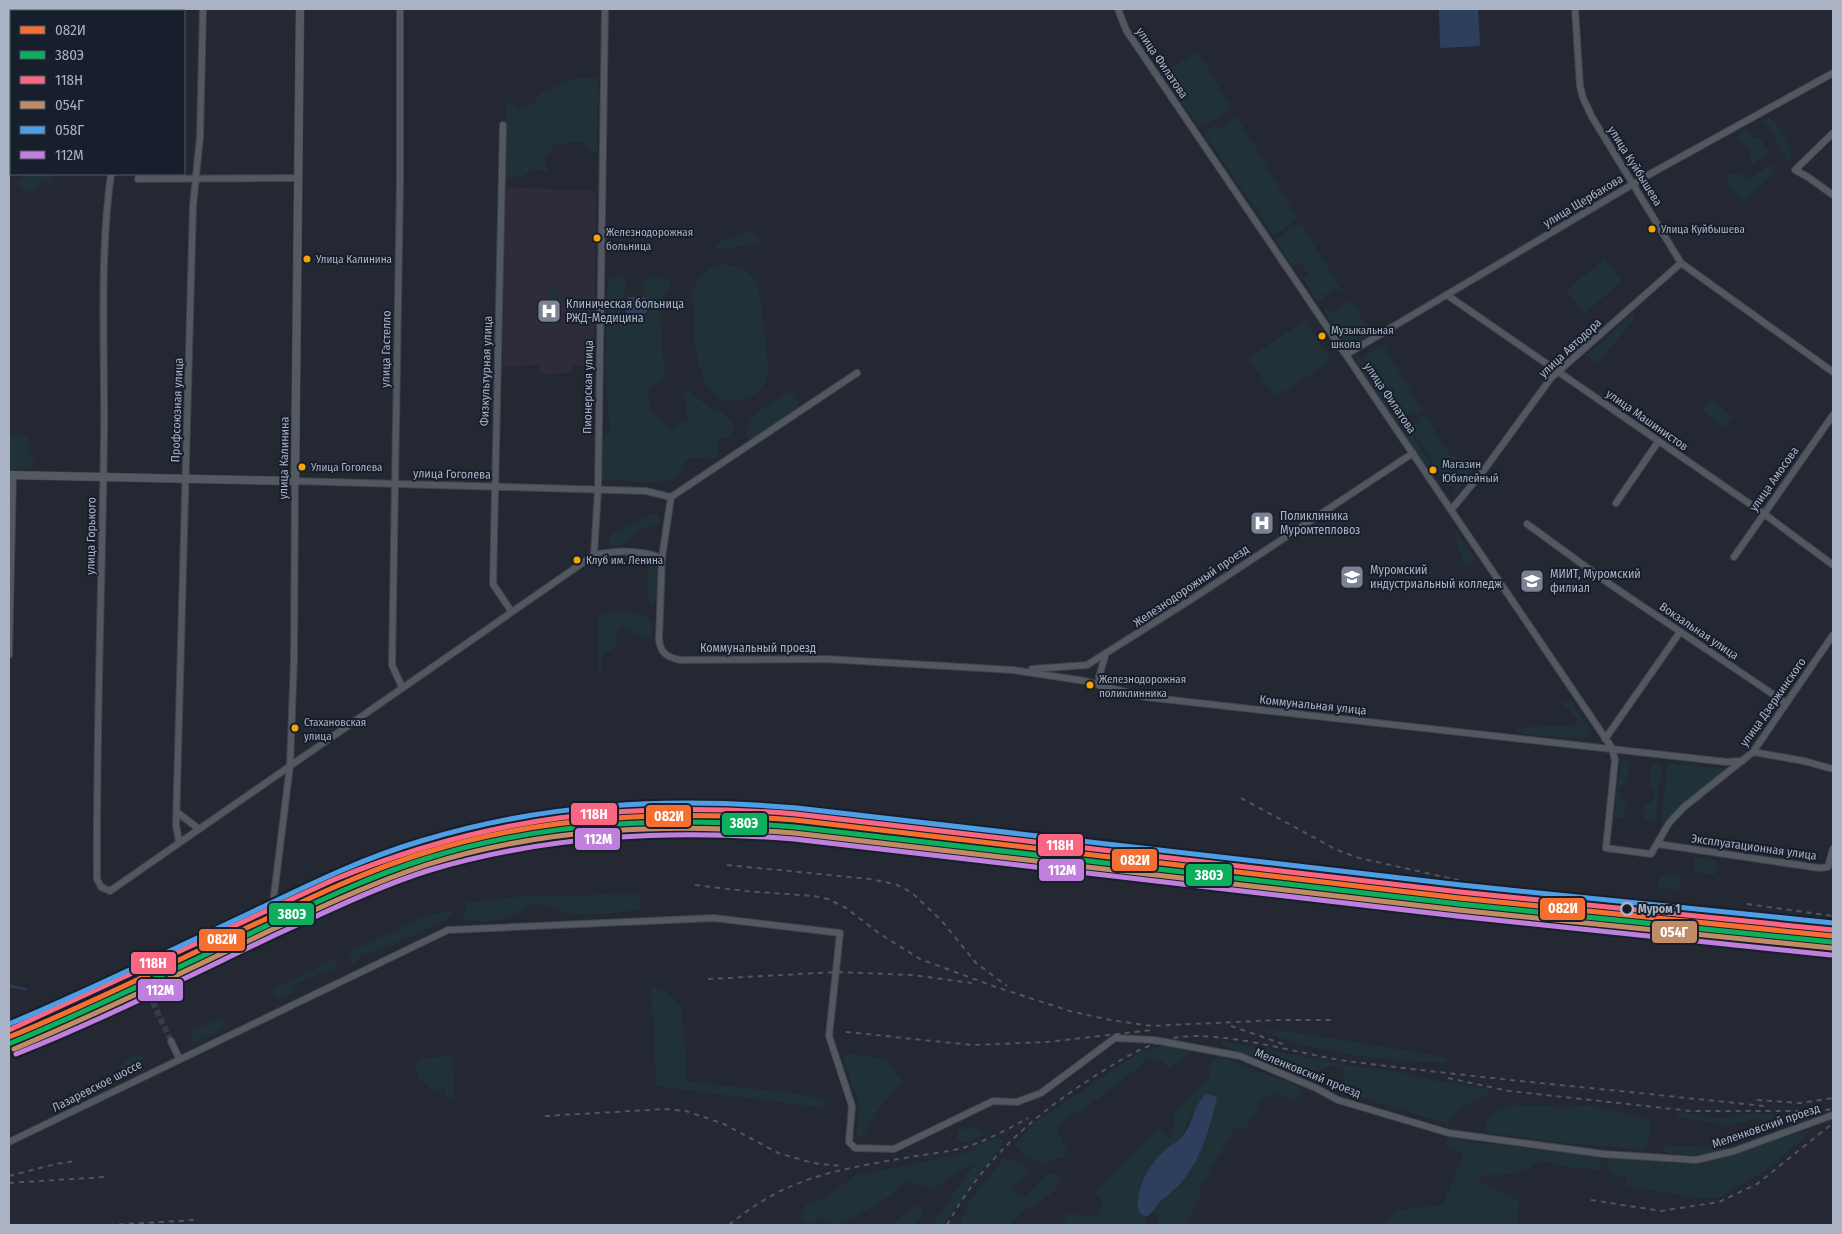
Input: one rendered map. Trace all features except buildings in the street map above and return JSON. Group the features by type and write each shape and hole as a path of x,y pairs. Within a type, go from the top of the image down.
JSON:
{"main road":[{"name":"улица Калинина","path":"295,481 300,9"},
{"name":"улица Гоголева","path":"11,475 186,481 295,481"}],"street":[{"name":"Профсоюзная улица","path":"179,842 176,825 178,813 193,206 197,180 203,9"},
{"name":"улица Гастелло","path":"400,9 400,184 392,665 402,687"},
{"name":"Пионерская улица","path":"594,555 598,489 605,9"},
{"name":"улица Филатова","path":"1118,9 1126,30 1612,748"},
{"name":"улица Куйбышева","path":"1575,9 1583,98 1592,118 1681,263 1833,372"},
{"name":"улица Щербакова","path":"1347,354 1632,184 1833,73"},
{"name":"Физкультурная улица","path":"504,125 492,584 511,611"},
{"path":"1833,134 1795,170 1833,195"},
{"name":"улица Горького","path":"111,175 106,210 104,275 104,478 97,879 101,886 110,891 179,842"},
{"path":"138,179 298,178"},
{"name":"улица Автодора","path":"1451,510 1558,372 1681,263"},
{"name":"улица Машинистов","path":"1447,295 1763,514 1833,565"},
{"path":"670,497 857,373"},
{"name":"улица Амосова","path":"1734,557 1833,415"},
{"path":"1616,503 1658,442"},
{"name":"Железнодорожный проезд","path":"1013,670 1087,665 1195,598 1413,453"},
{"path":"9,655 11,475"},
{"name":"улица Гоголева","path":"295,481 646,491 670,497"},
{"name":"улица Калинина","path":"149,994 149,989 158,980 262,932 267,926 273,907 290,765 294,659 295,481"},
{"name":"Коммунальный проезд","path":"670,497 662,558 659,639 660,649 670,658 680,660 826,659 1013,670"},
{"name":"Вокзальная улица","path":"1527,524 1680,632 1786,703"},
{"path":"179,842 594,555 628,551 647,553 662,558"},
{"path":"1606,740 1680,632"},
{"name":"улица Дзержинского","path":"1612,748 1615,760 1606,848 1651,854 1669,823 1684,807 1753,752 1833,635"},
{"path":"1101,687 1099,677 1106,653"},
{"name":"Коммунальная улица","path":"1013,670 1058,676 1145,697 1726,762 1744,761"},
{"path":"1753,752 1804,761 1833,769"},
{"path":"1724,775 1726,762"},
{"path":"178,813 199,829"},
{"name":"Эксплуатационная улица","path":"1658,844 1819,868 1828,867 1833,850"},
{"name":"Лазаревское шоссе","path":"9,1142 179,1058 448,930 714,918 840,933 829,1036 852,1106 849,1142 855,1148"},
{"name":"Меленковский проезд","path":"855,1148 894,1149 993,1101 1017,1102 1042,1093 1115,1038 1154,1040 1240,1056 1316,1088 1338,1100 1450,1133 1604,1154 1696,1160 1734,1151 1833,1115"},
{"path":"171,1041 179,1058"}],"shaded area":[{"path":"1198,52 1232,108 1203,126 1199,126 1161,73"},
{"path":"578,77 598,78 597,152 590,152 583,141 554,145 544,161 549,172 534,169 523,176 506,178 506,104 509,102 518,109 533,104 540,94"},
{"path":"1237,117 1298,219 1273,235 1205,135 1206,130 1213,126 1217,129"},
{"path":"1767,117 1776,124 1782,134 1792,156 1789,160 1785,159 1772,131 1762,121"},
{"path":"1746,129 1752,137 1760,138 1770,154 1752,164 1749,158 1751,151 1737,138"},
{"path":"1773,165 1775,172 1744,201 1737,197 1726,178 1730,173 1740,174 1745,180"},
{"path":"26,175 52,175 53,183 41,180 33,192 18,186 16,180"},
{"name":"Клиническая больница РЖД-Медицина","path":"504,187 596,191 594,364 592,366 573,365 570,373 540,374 539,365 503,366"},
{"path":"1301,223 1342,291 1339,292 1336,288 1323,296 1325,301 1317,302 1303,277 1308,274 1300,262 1296,266 1286,257 1275,239"},
{"path":"746,231 755,235 760,244 717,249 716,244"},
{"path":"1604,259 1622,281 1585,313 1566,291"},
{"path":"726,264 744,270 757,283 762,313 768,374 763,386 746,399 728,400 714,394 705,382 699,365 696,347 692,295 694,288 708,270"},
{"path":"618,275 626,278 620,308 623,319 628,324 647,315 649,303 641,284 655,276 662,277 670,282 671,287 663,296 659,306 665,376 647,391 651,408 657,417 670,430 688,420 684,392 688,390 705,404 728,417 733,425 734,430 727,438 717,439 718,457 711,459 688,459 677,476 662,481 641,482 602,479 603,440 610,429 605,380 607,290 609,280"},
{"path":"555,286 558,287 559,312 550,313 547,308 547,291"},
{"path":"1351,301 1372,334 1355,345 1351,339 1345,343 1324,311 1326,308 1331,314"},
{"path":"1634,313 1634,319 1597,364 1586,355"},
{"path":"1308,319 1308,326 1332,361 1275,397 1248,358"},
{"path":"1383,345 1423,411 1417,415 1414,411 1406,416 1408,420 1405,422 1362,357"},
{"path":"1356,353 1403,423 1396,422 1355,360"},
{"path":"792,392 795,394 799,409 749,442 748,426 752,419 765,407 787,393"},
{"path":"1710,399 1733,417 1724,428 1701,410"},
{"path":"1425,414 1449,454 1474,469 1456,493 1407,425 1410,423 1413,427 1421,422 1419,418"},
{"path":"1406,426 1431,464 1429,466 1422,461 1403,433"},
{"path":"9,434 29,436 27,448 35,463 32,468 9,470"},
{"path":"653,513 659,515 659,523 641,529 624,544 610,547 608,541 611,534"},
{"path":"1457,533 1476,561 1465,567 1456,540"},
{"path":"650,559 654,560 659,566 658,597 653,605 650,603 647,587"},
{"path":"630,611 648,617 652,627 651,638 645,638 621,626 617,634 616,646 601,657 601,673 599,673 599,615 602,613"},
{"path":"1570,699 1592,737 1568,738 1517,733 1518,727 1571,726 1578,721 1569,709 1560,703"},
{"path":"1621,760 1631,762 1628,767 1628,781 1620,786 1619,789 1620,796 1626,804 1624,818 1614,817"},
{"path":"1671,763 1724,769 1724,771 1688,798 1661,825 1667,767"},
{"path":"1652,764 1662,765 1655,821 1642,820 1645,816 1644,805 1649,804 1655,796 1653,787 1649,785"},
{"path":"1695,857 1717,860 1715,875 1693,872"},
{"path":"1659,875 1681,877 1679,890 1657,888"},
{"path":"613,893 639,893 640,909 605,914 578,914 541,905 528,904 514,914 497,920 480,921 462,918 468,902 532,895 570,897"},
{"path":"451,910 453,914 444,921 376,952 360,956 354,964 347,957 353,950 420,918"},
{"path":"331,960 336,961 337,968 325,971 292,986 292,994 281,999 274,995 275,988"},
{"path":"651,985 665,991 682,1007 687,1082 796,1093 825,1100 824,1108 656,1086"},
{"path":"215,1020 225,1020 227,1027 194,1044 191,1037 192,1030"},
{"path":"1267,1030 1286,1031 1446,1057 1448,1063 1378,1058 1333,1051 1266,1033"},
{"path":"1222,1041 1352,1066 1395,1071 1435,1081 1488,1089 1491,1093 1458,1110 1448,1124 1343,1092 1345,1072 1334,1066 1317,1070 1319,1078 1316,1083 1220,1044"},
{"path":"1163,1046 1190,1050 1191,1054 1169,1068 1160,1060 1144,1059 1141,1066 1083,1110 1073,1113 1056,1127 1066,1149 1063,1158 1054,1158 1045,1165 1021,1153 1015,1144 1035,1123 1137,1054"},
{"path":"848,1053 886,1059 902,1081 876,1112 864,1135 856,1137 860,1105 843,1060"},
{"path":"133,1054 144,1057 138,1066 114,1085 76,1103 68,1101 75,1091 110,1078"},
{"path":"452,1056 455,1100 446,1098 445,1089 431,1089 417,1077 416,1062 421,1058"},
{"path":"1218,1056 1303,1088 1295,1102 1275,1092 1271,1098 1265,1095 1244,1130 1236,1126 1198,1191 1202,1193 1186,1225 1160,1225 1154,1212 1181,1183 1191,1169 1212,1122 1191,1115 1182,1138 1171,1145 1141,1215 1146,1217 1145,1225 1069,1225 1063,1219 1068,1213 1087,1217 1098,1215 1102,1201 1094,1192 1158,1129 1171,1138 1174,1120 1172,1115 1210,1077 1208,1066"},
{"path":"1510,1105 1567,1107 1588,1105 1651,1120 1651,1132 1644,1150 1553,1142 1487,1132 1485,1124 1495,1111"},
{"path":"1678,1112 1721,1119 1749,1114 1789,1115 1787,1118 1763,1124 1763,1118 1724,1124 1676,1116"},
{"path":"976,1127 986,1133 978,1138 961,1143 957,1138 959,1130"},
{"path":"1809,1130 1811,1132 1765,1171 1718,1198 1703,1199 1626,1186 1627,1178 1609,1174 1607,1158 1698,1165"},
{"path":"999,1137 1004,1141 942,1225 932,1225 975,1163 931,1189 908,1181 874,1206 837,1225 822,1218 809,1225 799,1218 806,1205 827,1196 854,1176 969,1152 979,1145"},
{"path":"1450,1137 1471,1142 1601,1157 1600,1169 1594,1170 1584,1166 1575,1169 1540,1160 1527,1170 1513,1174 1481,1175 1478,1183 1519,1200 1518,1225 1383,1225 1398,1210 1442,1205 1464,1154 1444,1144"},
{"path":"1664,1145 1732,1148 1695,1156 1664,1152"},
{"path":"1003,1159 1021,1162 1031,1172 1012,1185 1014,1195 1025,1196 1048,1173 1061,1176 1059,1183 1051,1194 1021,1213 1011,1225 959,1225 969,1202"},
{"path":"919,1205 924,1207 922,1218 914,1225 896,1225 893,1222"}],"water":[{"path":"1439,9 1478,9 1480,46 1440,48"},
{"path":"628,297 644,297 647,299 647,312 636,319 627,316 625,305"},
{"path":"1206,1094 1217,1097 1212,1119 1200,1153 1181,1183 1146,1217 1140,1213 1138,1207 1139,1194 1144,1178 1152,1164 1186,1132 1198,1104"}],"waterway":[{"path":"9,986 26,989"}],"tunnel":[{"path":"149,994 171,1041"}],"railway":[{"path":"1241,798 1337,850 1359,858 1489,887"},
{"path":"727,865 870,879 895,884 911,892 941,920 976,963 1007,986"},
{"path":"695,885 814,896 828,899 846,908 880,934 920,959 993,986 1070,1011 1110,1020 1152,1026 1275,1020 1335,1020"},
{"path":"1484,886 1521,891"},
{"path":"1747,904 1833,916"},
{"path":"708,979 837,972 912,975 972,983"},
{"path":"1231,1026 1283,1044"},
{"path":"846,1032 972,1045 1047,1042 1152,1030"},
{"path":"947,1225 977,1179 1012,1140 1032,1122 1075,1089 1116,1063 1144,1048 1174,1038 1193,1036 1237,1039 1347,1061 1764,1106"},
{"path":"1448,1078 1509,1091 1691,1111 1818,1111 1833,1109"},
{"path":"1757,1100 1801,1103 1833,1098"},
{"path":"545,1116 665,1109 686,1111 724,1124 778,1153 813,1163 840,1166"},
{"path":"729,1225 751,1209 793,1185 836,1171 966,1147 990,1138 1028,1118"},
{"path":"1591,1200 1661,1211 1719,1202 1757,1184 1833,1123"},
{"path":"9,1176 76,1161"},
{"path":"9,1183 104,1177"},
{"path":"109,1225 195,1220"},
{"path":"81,1225 102,1225"}],"transit line":[{"name":"058Г","path":"9,1024 106,981 323,878 381,854 467,828 514,818 607,806 702,803 797,808 1461,885 1833,923"},
{"name":"118Н","path":"9,1030 333,880 391,858 504,827 560,818 617,812 675,809 796,814 1460,892 1833,930"},
{"name":"082И","path":"9,1037 106,995 324,892 383,867 470,840 515,830 608,818 701,816 795,820 1459,898 1833,936"},
{"name":"380Э","path":"11,1043 326,898 365,881 425,859 470,846 516,836 562,829 655,822 701,822 795,827 1459,904 1832,942"},
{"name":"054Г","path":"14,1049 327,904 406,872 471,852 516,843 608,831 701,828 794,833 1458,910 1832,948"},
{"name":"112М","path":"16,1054 114,1012 332,909 430,870 475,858 565,842 656,835 748,836 794,839 1457,916 1831,955"}],"place":[{"name":"Улица Куйбышева","path":"1652,229"},
{"name":"Железнодорожная больница","path":"597,238"},
{"name":"Улица Калинина","path":"307,259"},
{"name":"Клиническая больница РЖД-Медицина","path":"549,311"},
{"name":"Музыкальная школа","path":"1322,336"},
{"name":"Улица Гоголева","path":"302,467"},
{"name":"Магазин Юбилейный","path":"1433,470"},
{"name":"Поликлиника Муромтепловоз","path":"1262,523"},
{"name":"Клуб им. Ленина","path":"577,560"},
{"name":"Муромский индустриальный колледж","path":"1352,577"},
{"name":"МИИТ, Муромский филиал","path":"1532,581"},
{"name":"Железнодорожная поликлинника","path":"1090,685"},
{"name":"Стахановская улица","path":"295,728"},
{"name":"Муром 1","path":"1627,909"}]}
